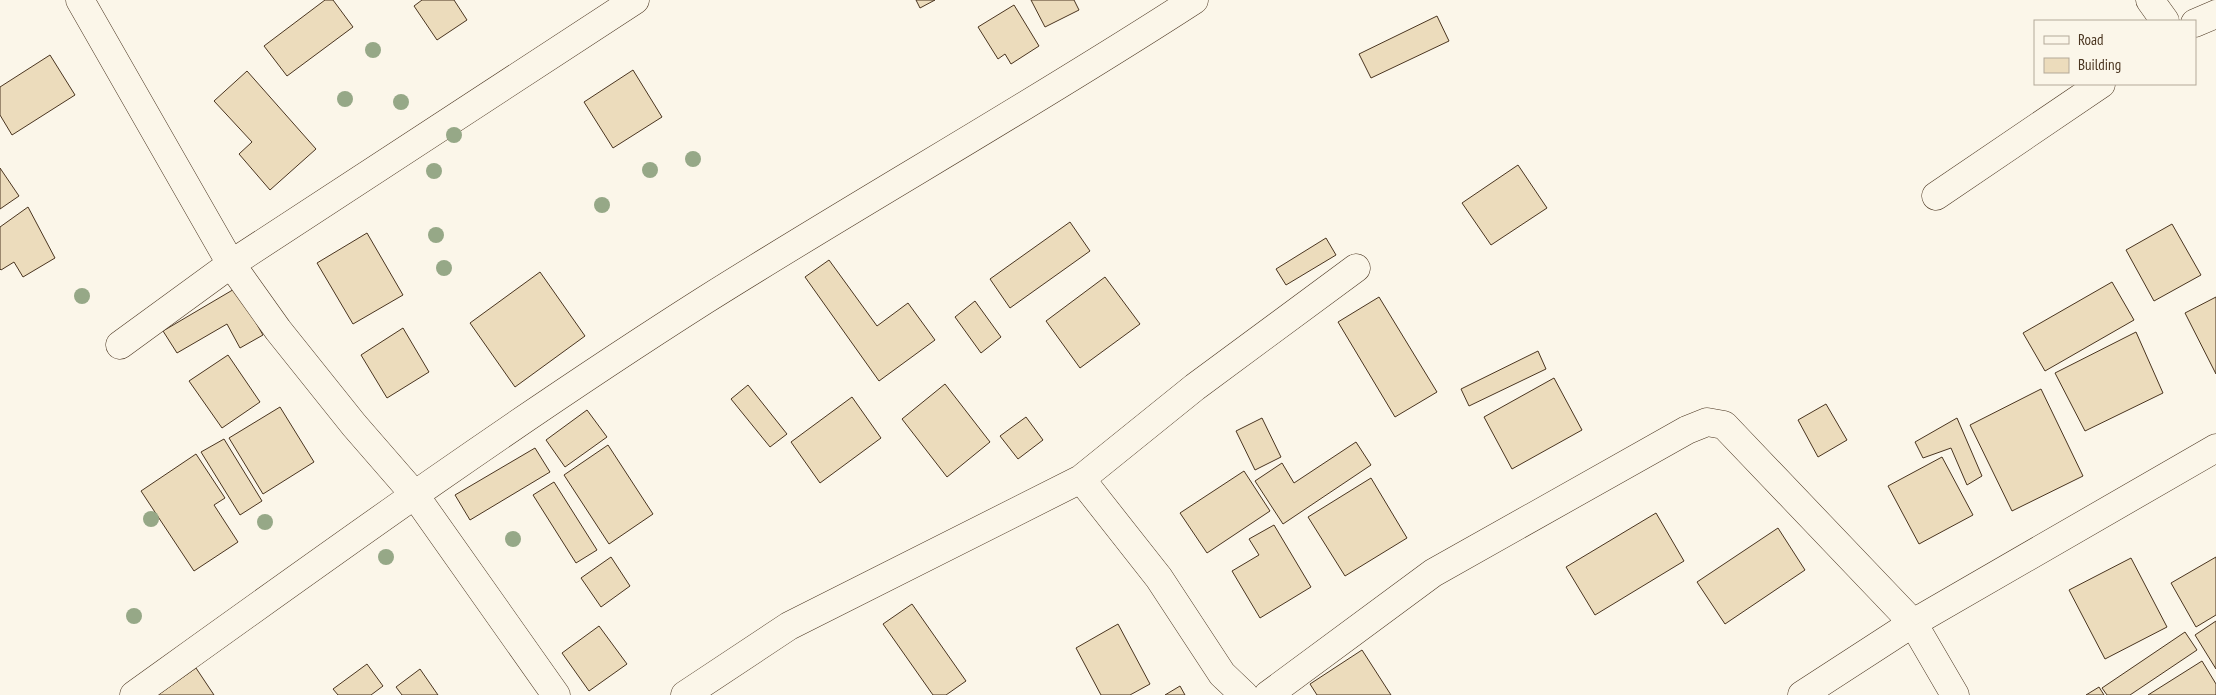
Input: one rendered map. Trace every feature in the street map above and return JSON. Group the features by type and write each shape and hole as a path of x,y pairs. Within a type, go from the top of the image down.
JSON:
{"street":[{"path":"80,0 231,264 284,337 354,425 414,494 556,695"},
{"path":"120,345 231,264 635,0"},
{"path":"134,695 414,494 705,300 1125,45 1194,0"},
{"path":"2150,0 2164,20"},
{"path":"2196,23 2216,14"},
{"path":"1936,196 2100,85"},
{"path":"685,695 789,626 1081,478 1195,387 1356,268"},
{"path":"1268,695 1433,573 1687,430 1707,422 1724,425 1913,623 1956,695"},
{"path":"1802,695 1913,623 2216,448"},
{"path":"1081,478 1159,578 1222,674 1244,695"}],"building":[{"path":"325,0 333,0 353,27 287,76 264,46"},
{"path":"422,0 454,0 467,20 437,40 414,6"},
{"path":"916,0 935,0 920,8"},
{"path":"1031,0 1074,0 1079,10 1045,27"},
{"path":"1014,5 1039,46 1011,64 1005,54 998,59 978,27"},
{"path":"1437,16 1449,41 1371,78 1359,54"},
{"path":"50,55 75,95 12,135 0,115 0,87"},
{"path":"633,70 662,117 613,148 584,102"},
{"path":"247,71 316,149 270,190 239,154 252,142 214,101"},
{"path":"1518,165 1547,208 1491,245 1462,203"},
{"path":"0,168 19,196 0,209"},
{"path":"28,207 55,258 23,277 14,262 0,269 0,227"},
{"path":"1070,222 1090,251 1010,308 990,279"},
{"path":"2172,224 2201,275 2154,301 2126,250"},
{"path":"367,233 403,295 353,324 317,263"},
{"path":"1326,238 1336,255 1286,285 1276,269"},
{"path":"829,260 877,326 908,303 935,340 879,381 805,277"},
{"path":"540,272 585,336 515,387 470,323"},
{"path":"1105,277 1140,324 1080,368 1046,321"},
{"path":"2112,282 2134,320 2045,371 2023,333"},
{"path":"236,288 263,335 240,348 227,324 177,353 163,331"},
{"path":"1379,297 1437,392 1395,417 1338,322"},
{"path":"2216,297 2216,374 2185,313"},
{"path":"975,301 1001,337 981,353 955,317"},
{"path":"403,328 429,372 387,398 361,355"},
{"path":"2136,332 2163,393 2085,431 2055,373"},
{"path":"1538,351 1546,369 1469,406 1461,389"},
{"path":"228,355 260,402 222,428 189,381"},
{"path":"1554,378 1582,430 1512,469 1484,417"},
{"path":"945,384 990,442 947,477 902,419"},
{"path":"748,385 787,434 770,447 731,399"},
{"path":"2041,389 2083,476 2012,511 1970,425"},
{"path":"852,397 881,438 820,483 791,442"},
{"path":"1826,404 1847,440 1818,457 1798,420"},
{"path":"280,407 314,462 263,494 229,438"},
{"path":"587,410 607,437 565,467 546,440"},
{"path":"1026,417 1043,440 1018,459 1000,436"},
{"path":"1262,418 1281,457 1255,470 1236,431"},
{"path":"1957,418 1982,476 1967,485 1951,448 1923,458 1915,442"},
{"path":"224,439 262,501 240,515 201,452"},
{"path":"1356,442 1371,465 1283,524 1255,481 1282,463 1294,483"},
{"path":"608,445 653,514 609,544 564,475"},
{"path":"535,448 550,472 470,520 455,495"},
{"path":"196,454 225,498 214,505 238,542 194,571 141,491"},
{"path":"1942,457 1973,515 1919,544 1888,486"},
{"path":"1244,471 1270,511 1207,553 1180,513"},
{"path":"1371,478 1407,538 1345,576 1308,517"},
{"path":"554,482 597,550 576,563 533,495"},
{"path":"1656,513 1684,561 1595,615 1566,567"},
{"path":"1274,525 1311,587 1260,618 1232,571 1259,555 1249,539"},
{"path":"1778,528 1805,570 1725,624 1697,582"},
{"path":"611,557 630,586 601,607 581,578"},
{"path":"2216,557 2216,615 2196,627 2171,583"},
{"path":"2131,558 2167,627 2105,659 2069,590"},
{"path":"912,604 966,681 946,695 933,695 883,624"},
{"path":"2216,621 2216,669 2195,635"},
{"path":"1118,624 1150,684 1130,695 1101,695 1076,648"},
{"path":"599,626 627,664 589,691 562,653"},
{"path":"2185,632 2197,650 2130,695 2107,695 2102,688"},
{"path":"1362,650 1391,695 1317,695 1310,684"},
{"path":"2202,661 2216,684 2216,695 2148,695"},
{"path":"367,664 383,686 371,695 338,695 333,689"},
{"path":"196,668 214,695 158,695"},
{"path":"420,669 438,695 402,695 396,687"},
{"path":"1180,686 1185,695 1165,695"},
{"path":"2099,687 2104,695 2086,695"}]}
